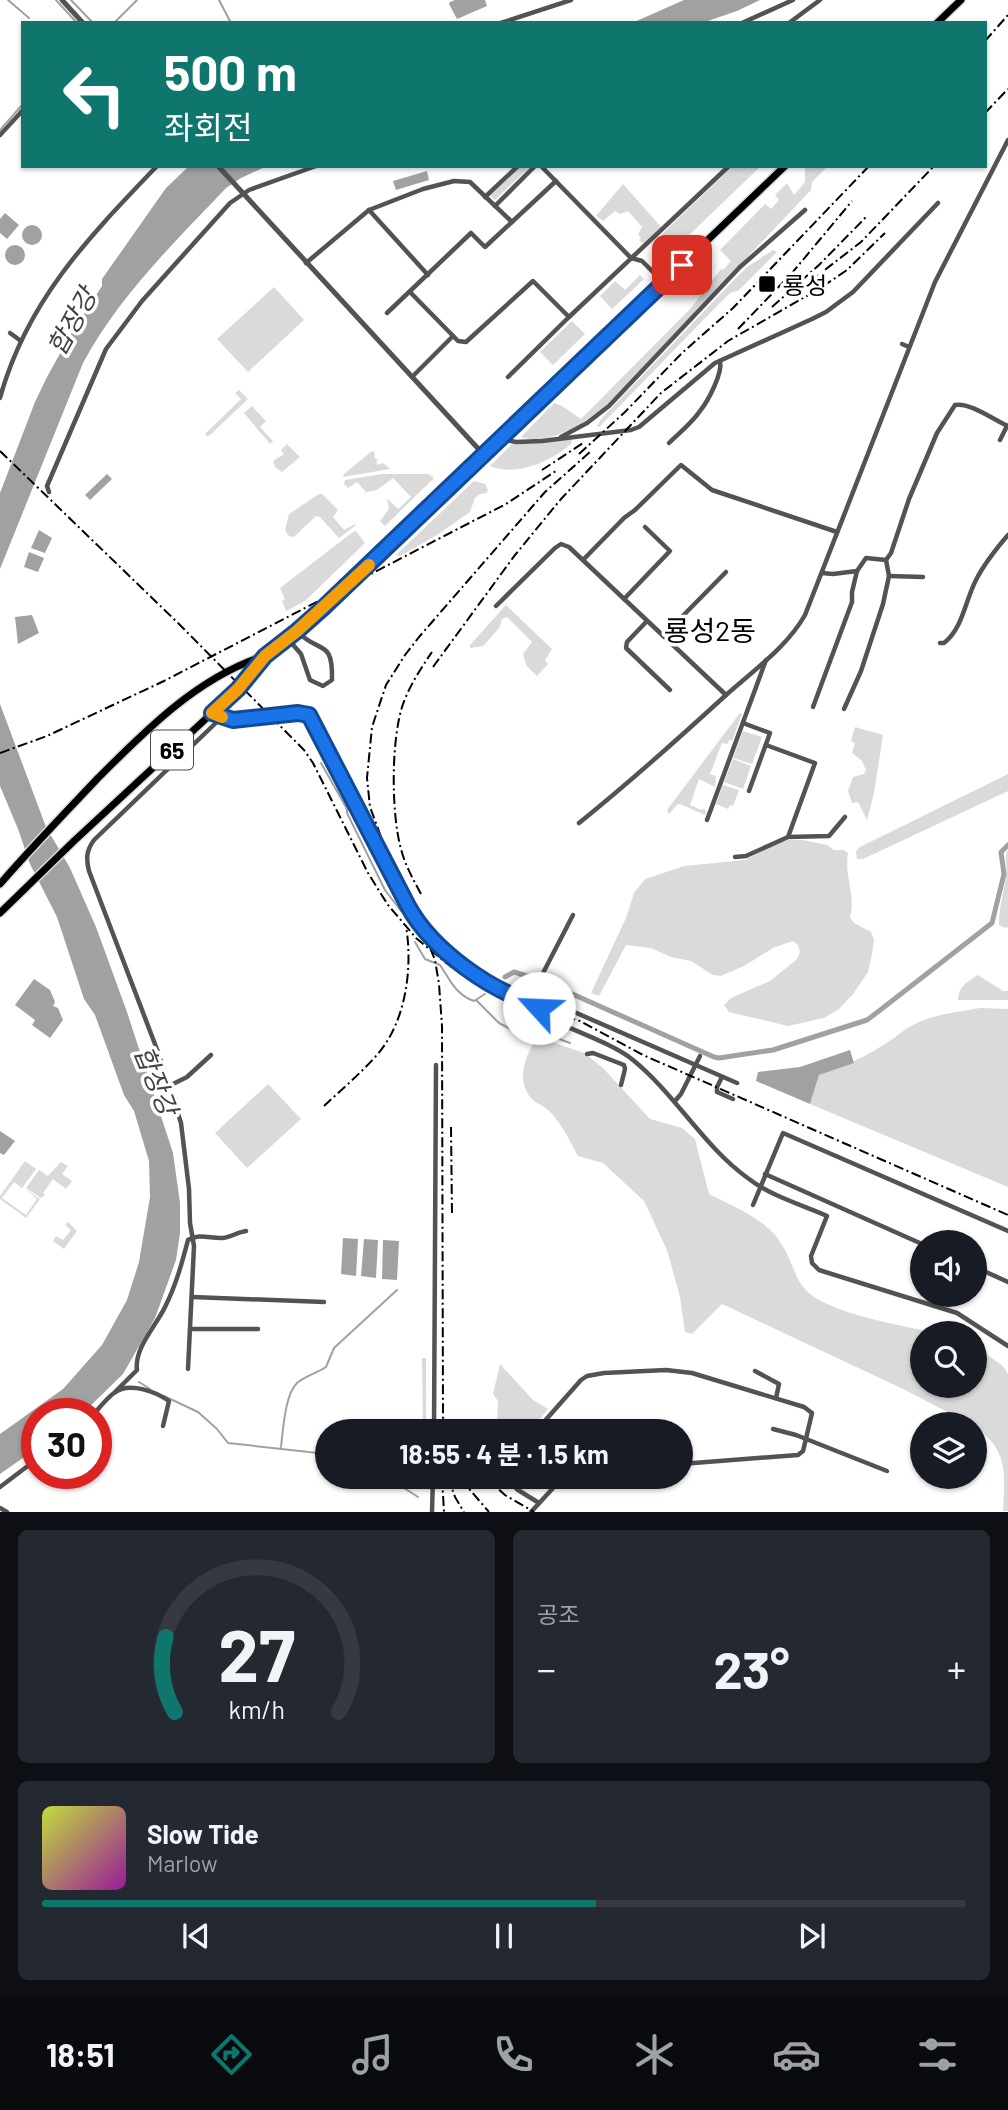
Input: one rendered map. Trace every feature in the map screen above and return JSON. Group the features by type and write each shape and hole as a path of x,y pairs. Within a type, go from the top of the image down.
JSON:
{"main road":[{"path":"939,21 961,0"},
{"name":"65","path":"0,913 238,689 265,656 297,631 501,439 783,168"},
{"name":"65","path":"0,884 60,817 159,719 233,667 265,656"}],"street":[{"path":"62,0 81,21"},
{"path":"507,21 571,0"},
{"path":"746,21 793,0"},
{"path":"792,21 820,0"},
{"path":"0,135 21,112"},
{"path":"579,823 625,786 799,627 942,265 1008,140"},
{"path":"0,398 21,341 37,309 61,274 155,168"},
{"path":"220,168 484,455"},
{"path":"49,492 47,486 106,349 117,332 240,192 310,168"},
{"path":"485,197 516,168"},
{"path":"495,206 533,168"},
{"path":"543,168 631,258 642,261 663,283"},
{"path":"508,377 727,168"},
{"path":"306,263 369,210 454,181 470,182 512,222"},
{"path":"387,313 471,233 485,247 556,181"},
{"path":"501,439 516,442 639,427 720,361 826,312 846,298 938,203"},
{"path":"369,210 428,275"},
{"path":"559,438 587,423 610,406 740,267 805,210"},
{"path":"410,292 458,341 466,342 533,281 569,317"},
{"path":"10,333 21,341"},
{"path":"412,377 453,336"},
{"path":"902,344 909,348"},
{"path":"669,443 699,414 720,372 720,361"},
{"path":"845,709 861,671 889,576 886,560 937,433 955,405 960,403 1008,426 1000,440"},
{"path":"583,560 624,517 635,510 681,465 712,490 837,533"},
{"path":"624,599 670,551 645,527"},
{"path":"940,643 949,639 962,616 976,580 1008,535"},
{"path":"496,607 558,545 569,547 726,695"},
{"path":"813,707 852,602 857,572 866,558 886,560"},
{"path":"663,636 726,572"},
{"path":"822,573 857,572"},
{"path":"889,576 923,577"},
{"path":"647,621 627,642 626,648 670,690"},
{"path":"288,639 301,654 310,680 323,686 332,680 332,660 322,646 306,640 297,631"},
{"path":"707,820 766,659"},
{"path":"212,713 233,720 298,713 309,715 408,906 424,932 448,954 508,993 537,1005 554,1004 565,1008 737,1083"},
{"path":"188,1369 194,1236 190,1223 181,1123 158,1052 89,872 87,855 93,841 222,717"},
{"path":"743,723 770,733 749,791"},
{"path":"766,745 814,763 788,836"},
{"path":"735,858 746,856 788,836 830,836 845,817"},
{"path":"573,915 540,981 537,1005 542,1014 630,1057 675,1101 712,1147 745,1176 827,1216"},
{"path":"587,1054 593,1053 624,1065"},
{"path":"169,1086 187,1077 211,1055"},
{"path":"675,1101 700,1056"},
{"path":"621,1085 624,1065 630,1057"},
{"path":"434,1419 436,1065"},
{"path":"722,1077 717,1092 733,1099"},
{"path":"753,1205 783,1133 1008,1231"},
{"path":"765,1174 910,1239"},
{"path":"794,1201 799,1189"},
{"path":"833,1204 811,1256 812,1263 819,1270 957,1313 1008,1346"},
{"path":"109,1398 137,1370 137,1359 165,1307 188,1240 194,1236 226,1238 246,1231"},
{"path":"987,1272 1008,1282"},
{"path":"192,1297 324,1302"},
{"path":"190,1329 258,1329"},
{"path":"546,1419 581,1380 594,1374 632,1371 679,1371 776,1398 804,1407 812,1413 803,1451 798,1455 693,1463"},
{"path":"755,1371 779,1384 776,1398"},
{"path":"116,1391 128,1387 137,1388 169,1401 163,1426"},
{"path":"773,1429 887,1471"},
{"path":"0,1488 21,1472"},
{"path":"432,1511 433,1489"},
{"path":"517,1489 539,1503"},
{"path":"531,1511 552,1489"},
{"path":"0,1508 7,1511"}],"shaded area":[{"path":"455,0 485,0 487,6 457,19 449,4"},
{"path":"684,0 760,0 708,21 637,21"},
{"path":"187,168 263,168 226,188 148,271 97,338 83,363 0,569 0,493 35,402 69,337 102,286 102,279 166,188"},
{"path":"519,168 529,168 495,200 490,196"},
{"path":"731,168 759,168 663,260 659,255 668,246 659,237"},
{"path":"826,168 812,182 811,190 608,404 568,431 544,438 521,437 554,403 581,419 691,308 721,269 731,261 720,250 765,204 771,209 779,200 775,195 787,183 794,195 805,182 805,169"},
{"path":"427,171 429,180 396,190 393,181"},
{"path":"623,184 661,227 643,244 638,234 642,227 628,211 620,214 615,211 603,221 596,216"},
{"path":"5,213 19,225 7,239 0,233 0,219"},
{"path":"28,225 36,225 42,235 36,245 28,245 22,239 22,231"},
{"path":"11,245 19,245 25,255 19,265 11,265 5,259 5,251"},
{"path":"773,250 777,252 738,291 731,292 599,427 597,426 747,267"},
{"path":"640,275 644,279 612,309 600,296 615,281 625,290"},
{"path":"274,287 304,320 248,372 217,339"},
{"path":"572,321 585,334 553,365 540,352"},
{"path":"239,390 248,399 207,436 205,434 241,399 235,393"},
{"path":"252,406 266,421 260,427 273,441 270,444 244,413"},
{"path":"572,440 571,444 533,466 511,470 490,466 512,444"},
{"path":"287,444 300,457 282,472 275,467 273,461 284,454 281,450"},
{"path":"372,451 378,465 383,463 390,469 343,477 344,474"},
{"path":"107,474 112,479 90,500 85,495"},
{"path":"382,474 428,474 434,478 385,526 380,521 389,509 387,498 398,509 411,497 393,478 377,490 366,492 357,482 348,488 344,484 345,480"},
{"path":"474,481 485,484 488,490 475,498 470,512 437,535 400,556 396,555"},
{"path":"319,494 338,510 333,517 344,530 356,525 339,538 316,516 294,537 289,536 285,530 289,514"},
{"path":"39,530 52,538 45,553 31,548"},
{"path":"356,531 365,543 305,601 286,611 280,588"},
{"path":"29,552 44,558 38,572 24,567"},
{"path":"506,605 552,649 545,660 548,664 537,676 526,665 523,654 532,642 507,617 502,619 500,627 483,646 470,648"},
{"path":"32,615 39,633 18,644 15,617"},
{"path":"0,704 46,827 70,868 96,927 173,1153 180,1203 180,1233 176,1260 155,1318 123,1374 98,1398 50,1398 63,1389 102,1345 127,1300 139,1262 150,1197 149,1161 134,1111 124,1095 95,1015 84,999 57,917 30,864 0,786"},
{"path":"740,713 742,714 732,741 729,740 728,744 722,743 710,774 716,776 715,787 699,779 690,805 706,810 705,815 680,804 669,814 667,810"},
{"path":"855,727 883,735 867,820 858,802 852,803 848,791 853,777 864,774 866,770 862,761 852,753 855,743 851,741"},
{"path":"743,731 762,737 752,764 733,758"},
{"path":"733,759 751,766 743,789 724,782"},
{"path":"1008,774 1008,791 863,859 857,859 856,851 860,847"},
{"path":"723,785 739,790 733,806 730,805 728,809 716,804"},
{"path":"788,840 827,845 834,850 848,853 847,870 852,900 850,917 854,923 871,932 874,940 868,972 839,1009 824,1018 788,1026 729,1012 724,1005 731,998 770,981 797,959 800,952 793,941 773,948 721,976 713,975 691,961 671,957 651,948 626,945 599,996 591,993 626,918 634,893 645,879 684,866 745,860"},
{"path":"1008,849 1008,927 1006,928 999,925"},
{"path":"978,975 1003,991 1008,991 1008,1000 958,1000 962,988"},
{"path":"34,979 50,990 55,1002 53,1006 58,1008 63,1020 50,1038 32,1025 35,1020 15,1005"},
{"path":"980,1008 1008,1009 1008,1187 810,1104 819,1075 863,1057 923,1021"},
{"path":"537,1037 584,1053 603,1068 650,1119 682,1128 695,1139 709,1194 768,1228 785,1250 804,1288 814,1297 847,1312 910,1327 910,1393 722,1304 692,1334 685,1332 680,1297 667,1250 644,1201 603,1163 578,1156 557,1120 526,1091 523,1075 529,1051"},
{"path":"850,1050 854,1063 819,1075 810,1104 756,1081 758,1072 800,1067"},
{"path":"268,1084 301,1119 247,1168 215,1133"},
{"path":"0,1131 15,1141 4,1155 0,1153"},
{"path":"25,1161 36,1169 22,1188 14,1182 2,1198 26,1215 37,1199 25,1189 40,1199 26,1218 0,1199"},
{"path":"61,1162 68,1166 62,1174 72,1181 66,1189 53,1179 41,1198 26,1188 39,1170 48,1176"},
{"path":"68,1222 77,1231 64,1249 53,1241 56,1236 63,1240 71,1230 65,1225"},
{"path":"343,1238 358,1239 356,1276 341,1274"},
{"path":"364,1239 378,1240 376,1278 361,1276"},
{"path":"383,1240 399,1241 397,1280 382,1279"},
{"path":"987,1355 1003,1366 1008,1374 1008,1511 1003,1511 1002,1463 994,1444 987,1437 987,1412 948,1412 920,1398 987,1398"},
{"path":"422,1358 426,1358 426,1419 423,1419"},
{"path":"500,1364 533,1400 548,1409 540,1419 497,1419 498,1401 493,1394"},
{"path":"21,1419 21,1459 0,1474 0,1434"}],"waterway":[{"path":"8,0 29,18"},
{"path":"56,0 75,21"},
{"path":"71,0 91,21"},
{"path":"116,21 137,0"},
{"path":"219,0 230,21"},
{"path":"0,130 21,106"},
{"path":"321,763 347,809 385,890 401,911"},
{"path":"505,977 514,972 543,981 714,1057 773,1050 867,1020 992,923 1004,874 1001,852 1008,845"},
{"path":"415,942 425,959 440,965 462,995 474,1001 485,994"},
{"path":"476,1000 499,1023 518,1033 541,1032 570,1043"},
{"path":"281,1447 285,1413 293,1388 300,1381 326,1367 334,1348 397,1290"},
{"path":"139,1382 150,1389"},
{"path":"164,1396 198,1412 228,1443 315,1453"},
{"path":"406,1489 418,1497"}],"railway":[{"path":"987,39 1008,15"},
{"path":"987,111 1008,89"},
{"path":"579,454 625,412 682,353 733,308 867,168"},
{"path":"795,293 861,242 932,168"},
{"path":"738,329 792,273 852,201"},
{"path":"772,307 819,265 867,216"},
{"path":"433,667 515,555 561,499 661,393 728,341 847,270 885,233"},
{"path":"542,470 583,443"},
{"path":"0,451 178,623 304,750 368,873 388,905 416,938 445,962 469,979 528,1005 580,1021 643,1055 1008,1215"},
{"path":"443,1419 442,1026 439,984 435,960 419,920 391,864 370,807 367,778 372,727 386,685 419,637 545,492 590,452"},
{"path":"0,753 47,736 164,681 506,504 556,471"},
{"path":"421,894 409,872 398,834 394,756 403,704 412,683 432,652"},
{"path":"324,1106 376,1056 394,1028 405,994 408,959 406,926"},
{"path":"451,1127 452,1214"},
{"path":"443,1489 444,1512"},
{"path":"452,1489 464,1512"},
{"path":"469,1489 489,1512"},
{"path":"498,1489 534,1512"}],"slow traffic":[{"path":"222,717 212,713 238,689 265,656 297,631 369,565"}],"place":[{"name":"룡성","path":"767,284"}],"district":[{"name":"룡성2동","path":"710,630"}],"route":[{"path":"539,1008 539,1005 522,1000 484,979 448,954 424,932 413,916 309,715 298,713 233,720 212,713 238,689 265,656 323,608 682,265"}],"water label":[{"name":"합장강","path":"71,321"},
{"name":"합장강","path":"157,1080"}]}
